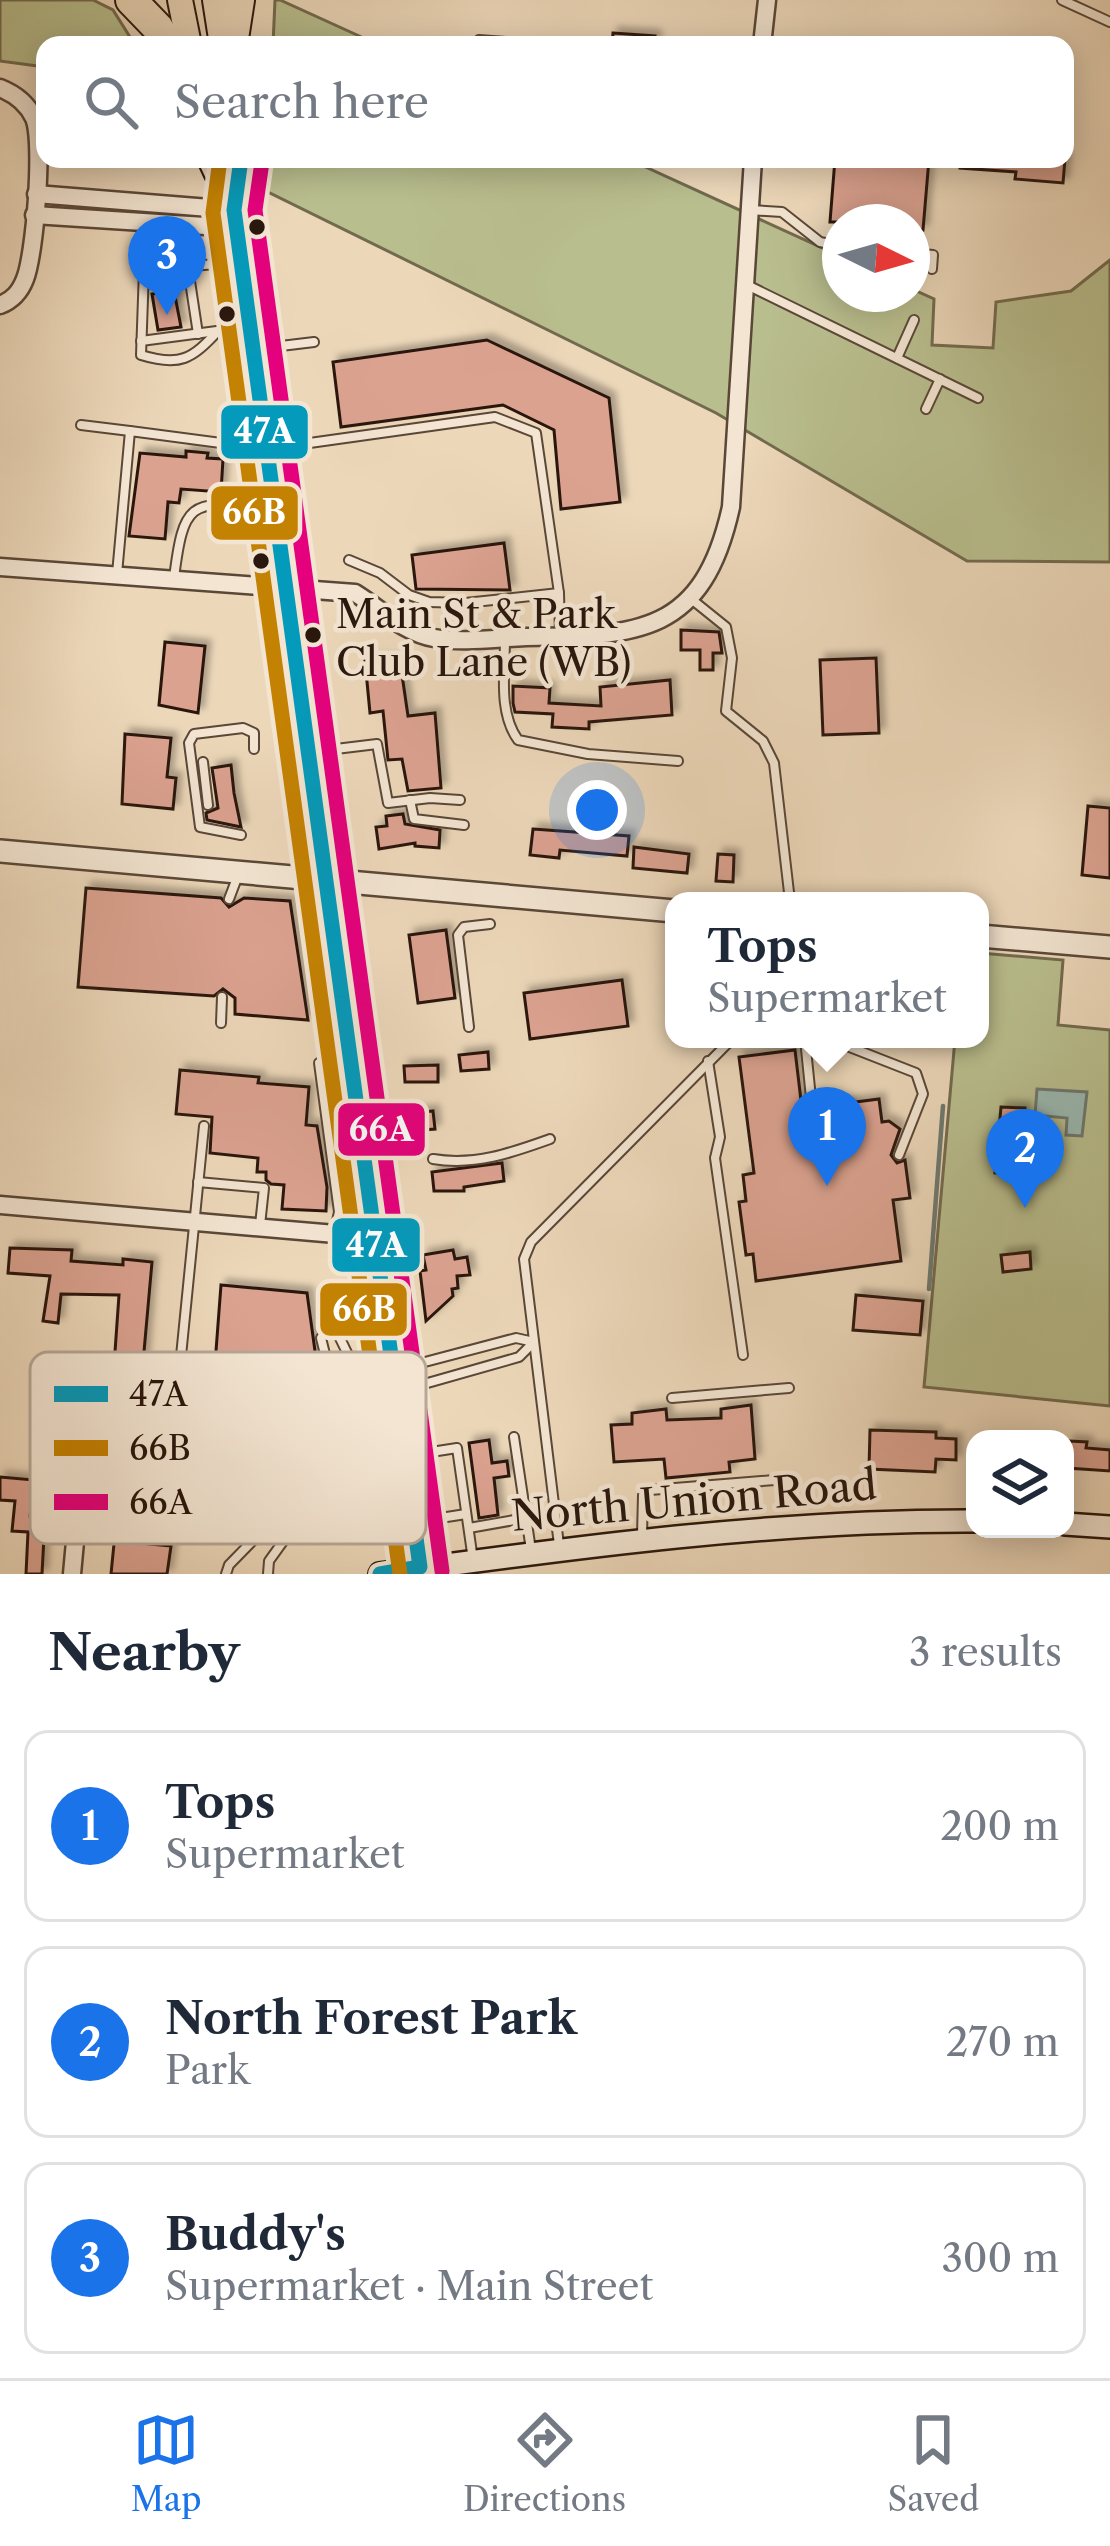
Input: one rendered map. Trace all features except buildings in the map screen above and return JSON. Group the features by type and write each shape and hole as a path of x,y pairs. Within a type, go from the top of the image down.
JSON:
{"highway":[{"path":"131,0 163,36"},
{"path":"233,36 239,0"}],"main road":[{"path":"180,0 187,36"},
{"path":"214,0 220,36"},
{"path":"214,168 235,219"},
{"path":"241,168 235,219 391,1352"}],"street":[{"path":"763,36 767,0"},
{"path":"0,88 23,101 36,122"},
{"path":"0,305 23,284 36,168"},
{"path":"0,567 355,593 400,626 433,638 640,631 674,612 689,597 714,560 731,507 752,168"},
{"path":"36,194 235,219"},
{"path":"34,214 235,219"},
{"path":"0,850 665,910"},
{"path":"989,937 1110,947"},
{"path":"0,1205 375,1234"},
{"name":"North Union Road","path":"380,1574 643,1539 966,1521"},
{"path":"1074,1525 1110,1527"},
{"path":"72,1574 75,1544"}],"lane":[{"path":"1062,0 1110,22"},
{"path":"748,209 782,212 822,242"},
{"path":"930,255 932,269"},
{"path":"218,331 194,356 161,361 141,355 144,270 241,262"},
{"path":"188,268 198,334"},
{"path":"744,283 978,398"},
{"path":"897,358 914,320"},
{"path":"141,341 218,331 314,342"},
{"path":"926,409 940,379"},
{"path":"81,424 267,449 495,417 536,433 559,593 560,637"},
{"path":"117,577 130,431"},
{"path":"173,581 180,530 191,514 208,503 275,507"},
{"path":"349,560 429,602 559,593"},
{"path":"689,597 726,627 732,658 726,711 763,741 775,763 789,892"},
{"path":"505,638 506,713 518,740 588,754 678,761"},
{"path":"241,835 200,827 189,743 194,734 243,728 254,733 254,749"},
{"path":"310,753 377,744 388,803 460,800"},
{"path":"203,762 208,805"},
{"path":"410,800 414,819 464,825"},
{"path":"229,899 238,874"},
{"path":"469,1028 458,935 464,927 490,924"},
{"path":"221,1023 222,997"},
{"path":"560,1547 524,1259 530,1242 722,1048"},
{"path":"806,1048 811,1098"},
{"path":"855,1048 916,1073 923,1094 899,1155"},
{"path":"708,1061 719,1137 715,1158 743,1355"},
{"path":"319,1064 339,1213 334,1234"},
{"path":"182,1352 204,1126"},
{"path":"434,1159 496,1158 550,1139"},
{"path":"199,1182 264,1189 260,1227"},
{"path":"324,1352 321,1338 327,1330 337,1331 347,1352"},
{"path":"426,1362 516,1338 534,1342"},
{"path":"426,1383 519,1358 534,1342"},
{"path":"672,1399 789,1388"},
{"path":"514,1437 531,1551"},
{"path":"426,1453 457,1448 473,1560"},
{"path":"643,1539 640,1507 650,1490 775,1480 784,1481 792,1490"},
{"path":"426,1520 466,1514"},
{"path":"468,1528 526,1517"},
{"path":"226,1574 249,1544"},
{"path":"268,1574 269,1561 281,1544"}],"green space":[{"path":"0,0 93,0 113,10 129,36 36,36 36,66 0,61"},
{"path":"275,0 280,0 359,36 273,36"},
{"path":"267,168 648,168 822,248 822,312 930,312 930,297 934,299 932,345 993,348 996,302 1071,291 1110,260 1110,562 967,561 716,413 266,191"},
{"path":"989,954 1063,960 1058,1025 1110,1030 1110,1406 924,1387 954,1048 989,1048"}],"water":[{"path":"1037,1089 1087,1092 1082,1136 1066,1135 1067,1118 1035,1115"}],"waterway":[{"path":"929,1289 943,1106"}],"transit line":[{"name":"66B","path":"219,168 213,213 369,1352"},
{"name":"47A","path":"240,168 234,210 391,1352"},
{"name":"66A","path":"261,168 255,210 412,1352"},
{"name":"66A","path":"426,1455 442,1571"},
{"name":"66B","path":"396,1544 400,1574"},
{"name":"47A","path":"380,1574 420,1567 417,1544"}],"place":[{"name":"Buddy's","path":"167,315"},
{"name":"Main St & Park Club Lane (WB)","path":"313,635"},
{"name":"Tops","path":"827,1186"},
{"name":"North Forest Park","path":"1025,1208"}]}
